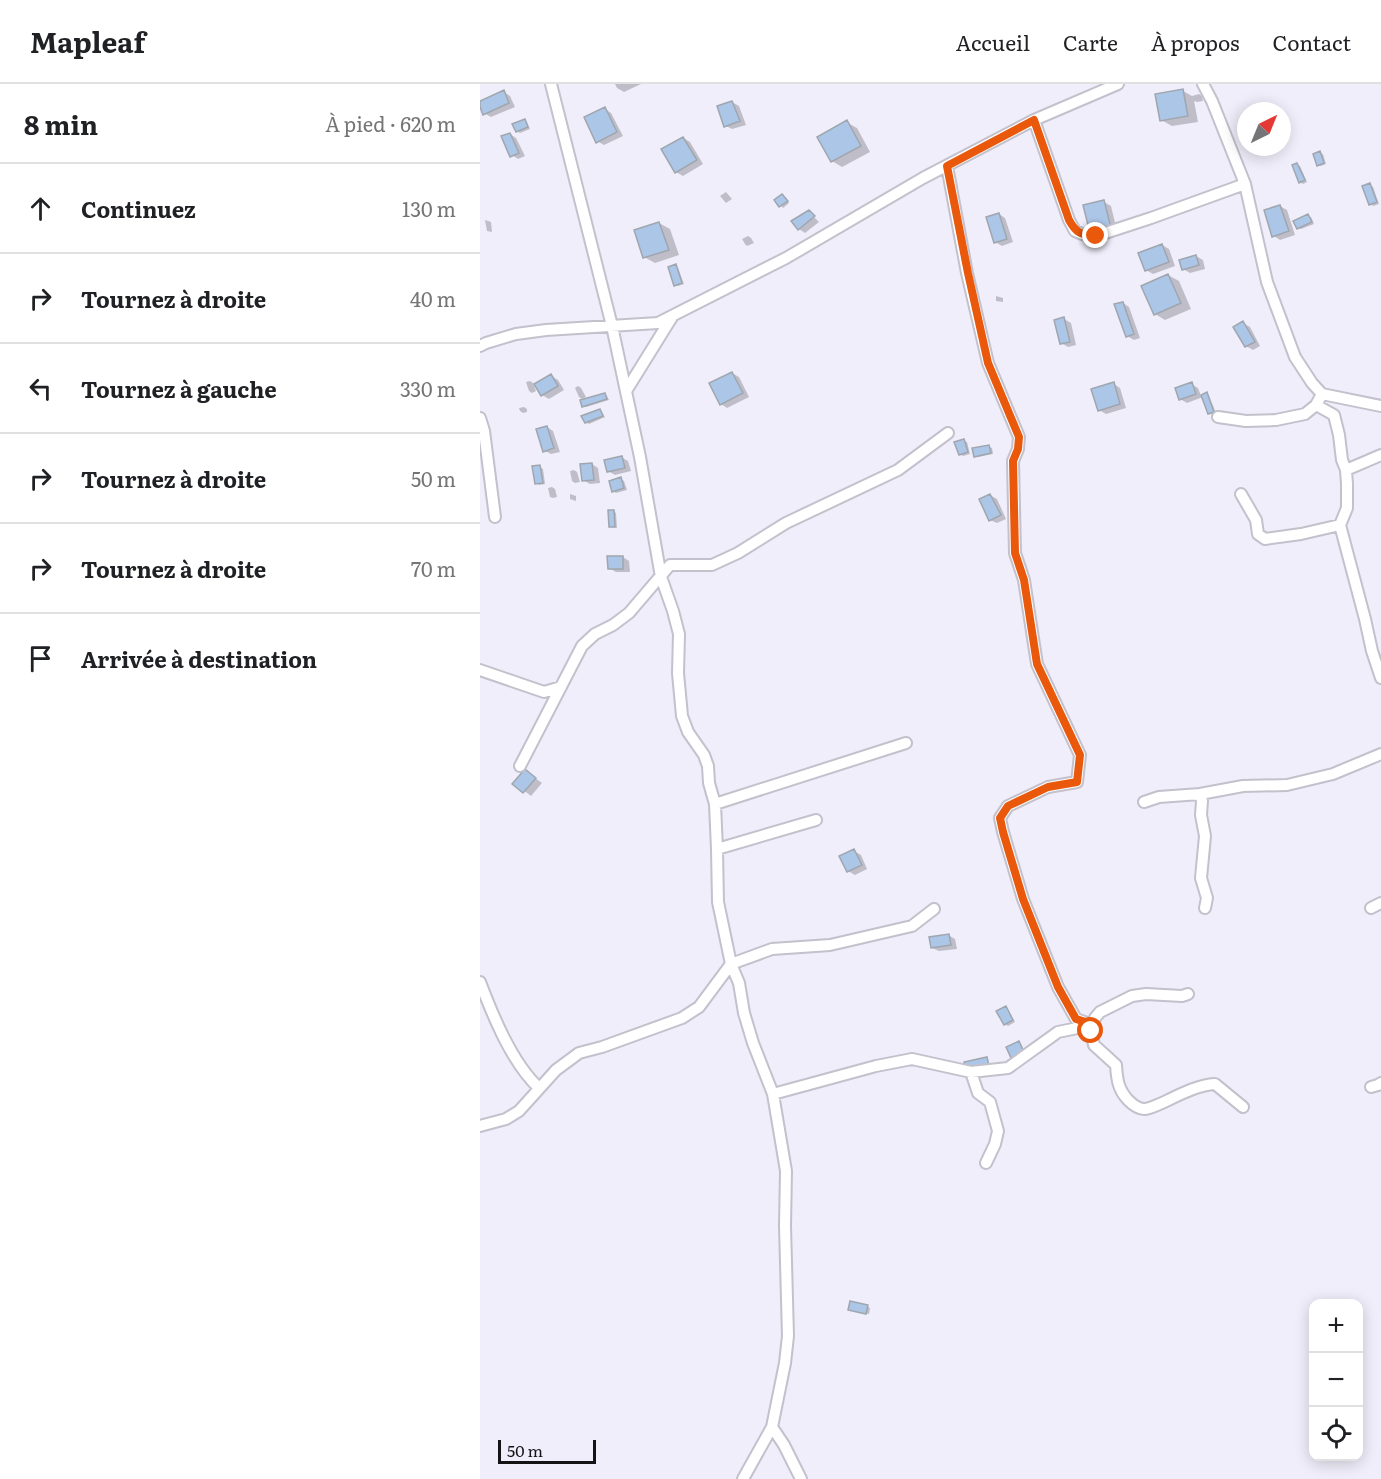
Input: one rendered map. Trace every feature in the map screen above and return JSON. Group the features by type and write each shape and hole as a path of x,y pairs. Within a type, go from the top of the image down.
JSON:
{"street":[{"path":"551,84 612,326 640,457 662,577 679,634 678,673 682,716 688,732 704,755 708,766 709,783 715,804 718,902 730,964 739,983 744,1013 772,1094 786,1171 788,1336 785,1363 772,1427 746,1478"},
{"path":"480,346 516,334 536,331 658,323 786,258 947,166 1034,120 1118,84"},
{"path":"1203,84 1245,184 1267,282 1295,357 1322,394 1381,406"},
{"path":"1034,120 1069,220 1075,231 1082,234 1096,236 1245,184"},
{"path":"947,166 988,363 1019,437 1018,449 1013,461 1015,553 1024,580 1037,664 1080,755 1077,782 1048,787 1008,806 1000,818 1023,899 1058,987 1076,1019 1092,1024"},
{"path":"626,391 672,316"},
{"path":"1218,417 1246,421 1276,420 1305,414 1316,405 1322,394"},
{"path":"1316,405 1334,415 1339,435 1342,460 1346,470 1347,508 1340,525 1381,678"},
{"path":"480,418 484,431 495,517"},
{"path":"520,766 582,646 595,634 613,625 629,613 670,565 712,565 738,553 786,523 898,470 948,433"},
{"path":"1346,470 1381,455"},
{"path":"1241,494 1256,520 1258,534 1264,539 1340,525"},
{"path":"480,670 544,692 561,687"},
{"path":"715,804 906,743"},
{"path":"1144,802 1159,797 1200,794 1243,786 1287,785 1333,774 1381,754"},
{"path":"1200,794 1205,836 1201,878 1207,898 1205,908"},
{"path":"717,849 816,820"},
{"path":"480,1126 506,1119 519,1111 556,1070 579,1053 603,1047 682,1018 699,1007 730,964 772,949 830,945 912,926 934,909"},
{"path":"480,982 491,1012 505,1039 528,1078 539,1088"},
{"path":"1188,994 1132,996 1100,1012 1092,1024 1094,1045 1116,1065 1117,1079 1122,1093 1138,1107 1145,1109 1208,1084 1215,1084 1244,1107"},
{"path":"772,1094 876,1066 912,1059 971,1072 1008,1068 1058,1032 1092,1024"},
{"path":"971,1072 978,1093 990,1102 998,1131 986,1163"},
{"path":"772,1427 801,1479"}],"building":[{"path":"1183,89 1188,116 1160,121 1155,94"},
{"path":"504,90 509,103 483,115 480,101"},
{"path":"732,101 740,121 724,127 717,106"},
{"path":"605,107 617,132 596,143 584,117"},
{"path":"525,119 528,127 516,132 512,124"},
{"path":"847,120 861,146 831,162 817,137"},
{"path":"510,133 519,153 510,157 501,136"},
{"path":"683,137 697,160 675,173 661,149"},
{"path":"1320,151 1324,163 1317,166 1313,154"},
{"path":"1297,163 1305,180 1299,183 1292,165"},
{"path":"1370,183 1377,202 1369,205 1362,186"},
{"path":"782,194 788,201 779,207 774,200"},
{"path":"1104,200 1111,228 1090,233 1083,205"},
{"path":"1280,205 1289,231 1272,237 1264,210"},
{"path":"809,210 815,216 798,230 791,221"},
{"path":"999,213 1007,239 994,243 986,217"},
{"path":"1308,214 1312,222 1297,229 1293,221"},
{"path":"659,222 669,250 643,258 634,230"},
{"path":"1162,244 1169,262 1145,271 1138,253"},
{"path":"1196,255 1199,265 1182,270 1179,260"},
{"path":"676,264 682,283 674,286 668,267"},
{"path":"1168,274 1181,303 1154,315 1141,286"},
{"path":"1123,302 1134,334 1126,337 1114,304"},
{"path":"1064,317 1070,342 1060,344 1054,320"},
{"path":"1243,321 1255,342 1245,347 1233,327"},
{"path":"732,372 743,393 720,405 709,383"},
{"path":"551,374 558,386 541,396 534,384"},
{"path":"1114,382 1120,404 1098,411 1091,389"},
{"path":"1192,382 1196,394 1179,400 1175,388"},
{"path":"1207,392 1214,412 1208,414 1201,395"},
{"path":"605,393 607,399 582,407 580,400"},
{"path":"600,409 603,416 585,423 581,416"},
{"path":"547,426 554,448 543,452 536,429"},
{"path":"964,439 968,452 959,455 954,442"},
{"path":"989,445 991,453 974,457 972,448"},
{"path":"622,456 625,468 607,472 604,460"},
{"path":"592,463 594,480 582,481 580,464"},
{"path":"540,465 543,483 535,484 532,466"},
{"path":"621,477 624,488 612,492 609,481"},
{"path":"990,494 1001,515 989,521 979,499"},
{"path":"608,510 614,510 615,527 609,527"},
{"path":"607,556 623,556 623,569 608,569"},
{"path":"525,769 536,778 523,793 512,784"},
{"path":"854,849 862,865 847,872 839,856"},
{"path":"949,934 951,945 931,948 929,937"},
{"path":"1006,1006 1013,1020 1004,1025 996,1011"},
{"path":"1019,1041 1025,1054 1012,1060 1006,1047"},
{"path":"987,1057 989,1066 966,1071 964,1062"},
{"path":"850,1301 868,1305 866,1314 848,1310"}],"route":[{"path":"1091,1031 1092,1024 1076,1019 1058,987 1023,899 1000,818 1008,806 1048,787 1077,782 1080,755 1037,664 1024,580 1015,553 1013,461 1018,449 1019,437 988,363 947,166 1034,120 1069,220 1075,231 1096,236"}]}
